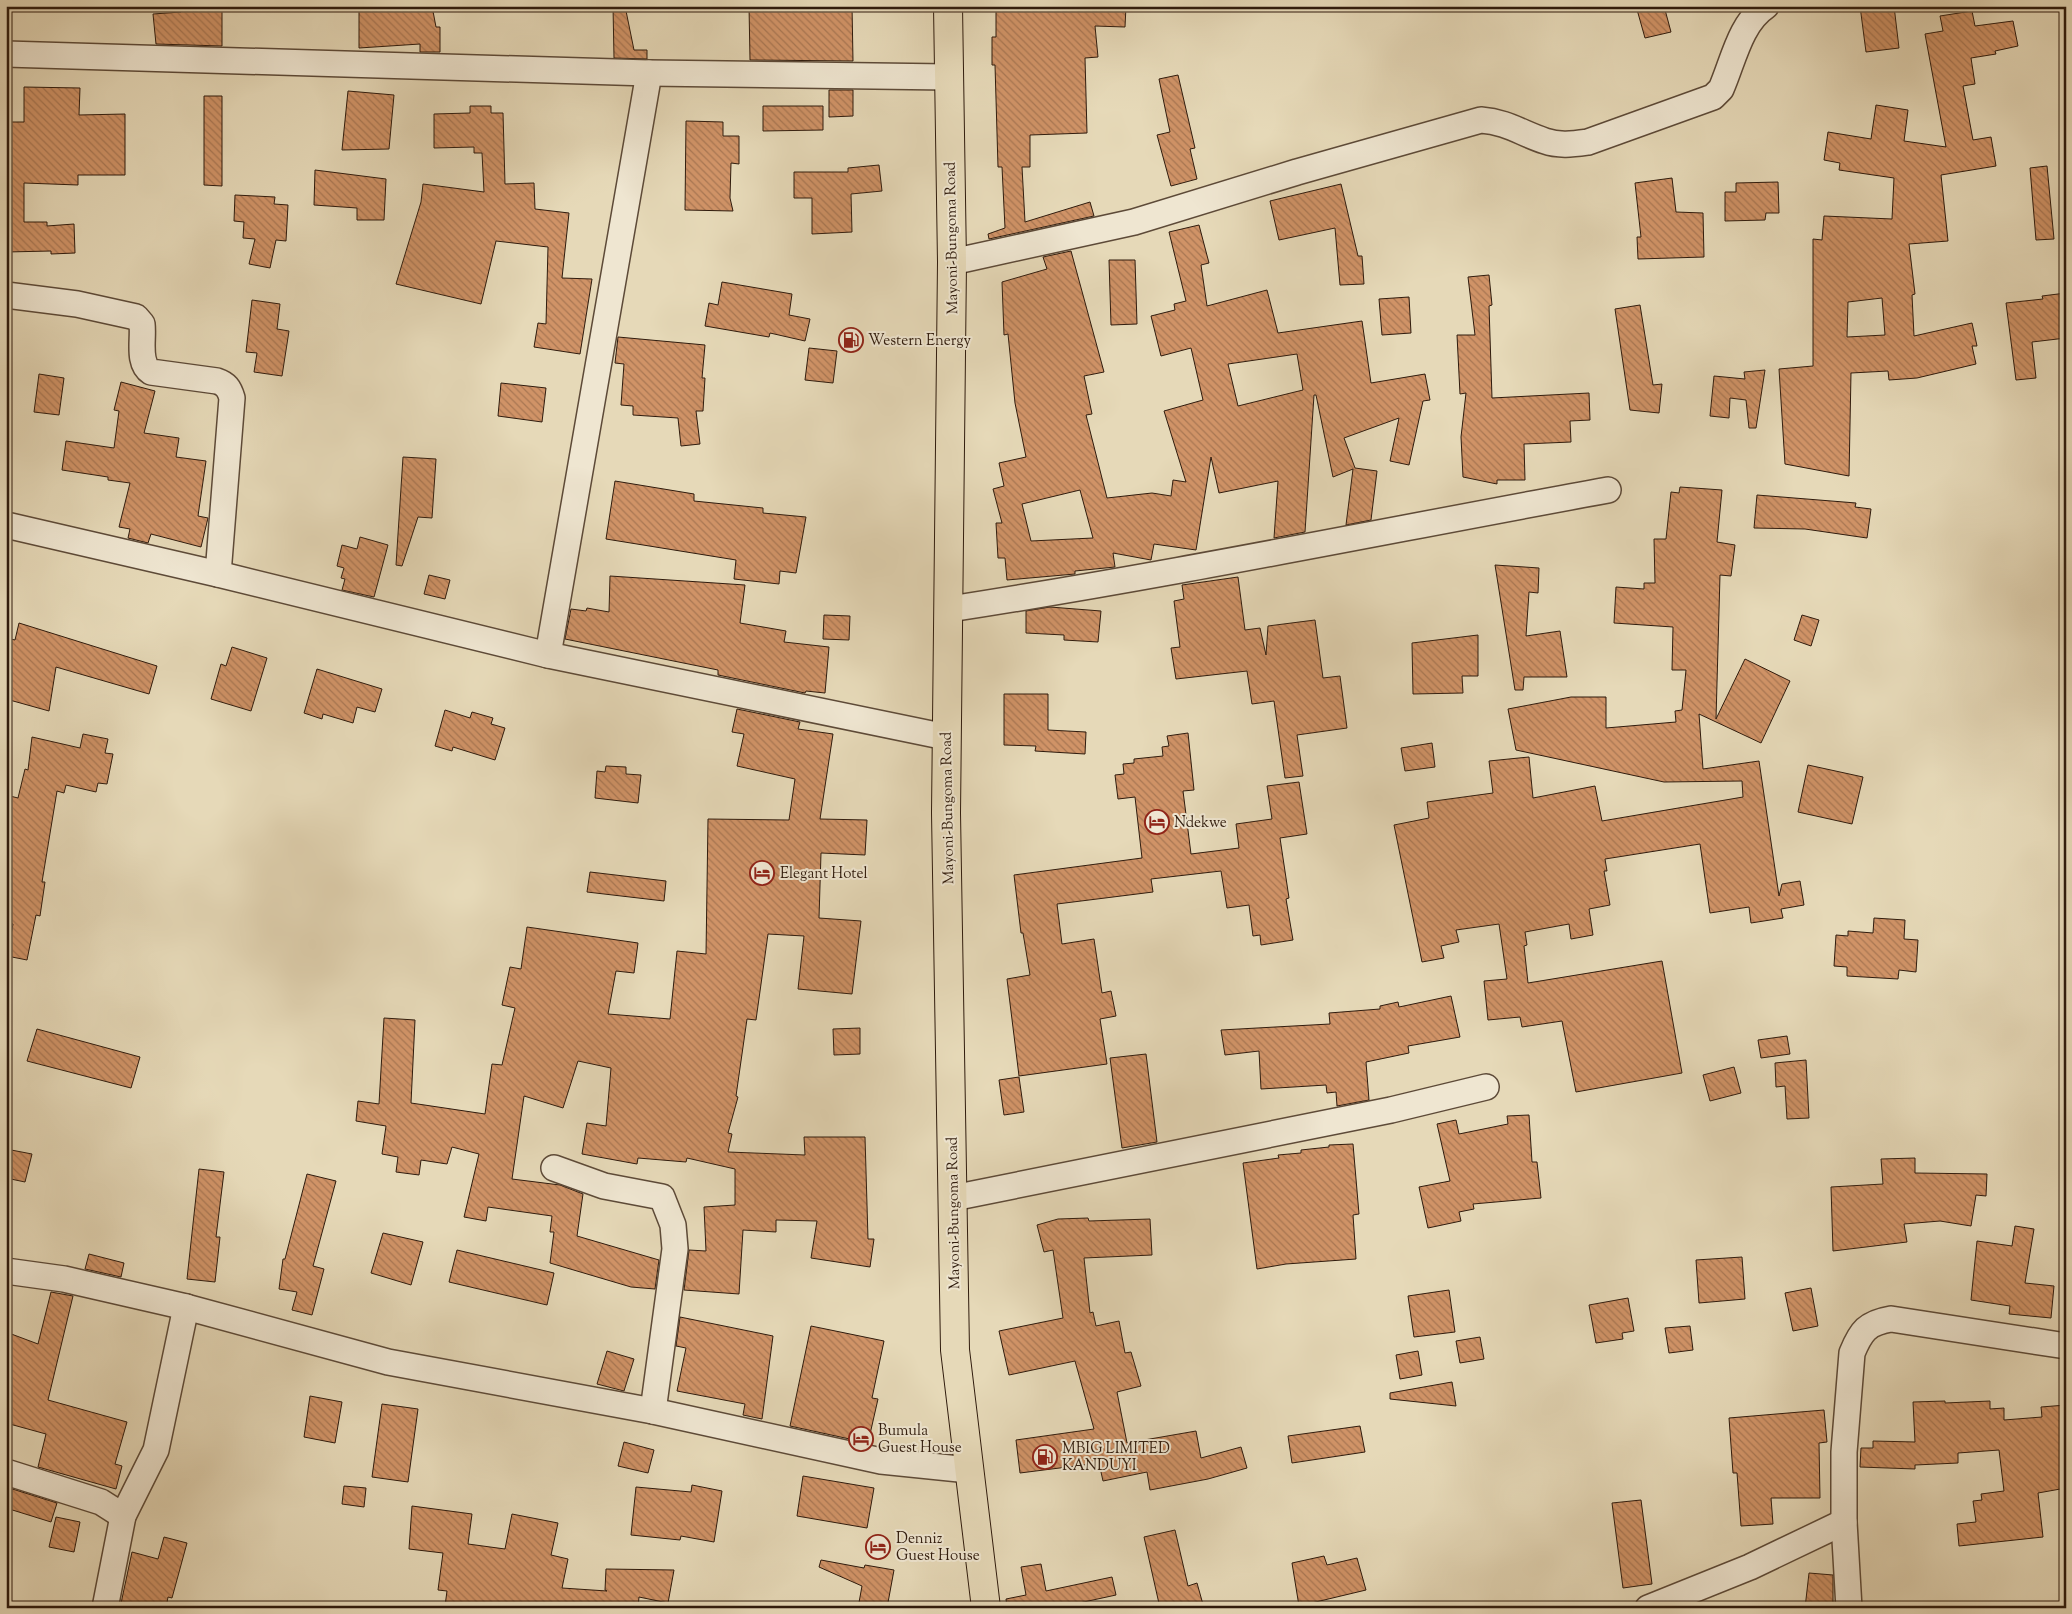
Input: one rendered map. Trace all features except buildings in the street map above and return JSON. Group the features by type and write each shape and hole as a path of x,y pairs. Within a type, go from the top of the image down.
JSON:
{"main road":[{"name":"Mayoni-Bungoma Road","path":"948,6 952,262 950,609 946,738 955,1350 986,1608"}],"street":[{"path":"952,262 1134,222 1297,172 1481,120 1500,122 1545,141 1568,145 1588,142 1713,97 1721,89 1746,27 1753,17 1766,6"},
{"path":"6,54 650,73 948,78"},
{"path":"548,655 650,73"},
{"path":"6,295 77,304 136,317 142,324 143,362 151,372 217,381 224,383 229,389 232,398 218,574"},
{"path":"950,609 1116,583 1280,550 1608,490"},
{"path":"6,525 218,574 548,655 946,738"},
{"path":"953,1198 1391,1110 1486,1087"},
{"path":"554,1168 604,1186 662,1197 673,1225 675,1249 653,1411"},
{"path":"6,1271 64,1279 186,1307 388,1362 653,1411 881,1461 969,1470"},
{"path":"105,1608 122,1516 156,1450 186,1307"},
{"path":"1849,1608 1844,1522 1844,1452 1852,1353 1858,1338 1866,1328 1875,1322 1891,1319 2066,1346"},
{"path":"6,1472 101,1502 122,1516"},
{"path":"1648,1608 1750,1567 1844,1522"}],"place":[{"name":"Western Energy","path":"851,340"},
{"name":"Ndekwe","path":"1157,822"},
{"name":"Elegant Hotel","path":"762,873"},
{"name":"Bumula Guest House","path":"861,1439"},
{"name":"MBIG LIMITED KANDUYI","path":"1045,1457"},
{"name":"Denniz Guest House","path":"878,1547"}]}
